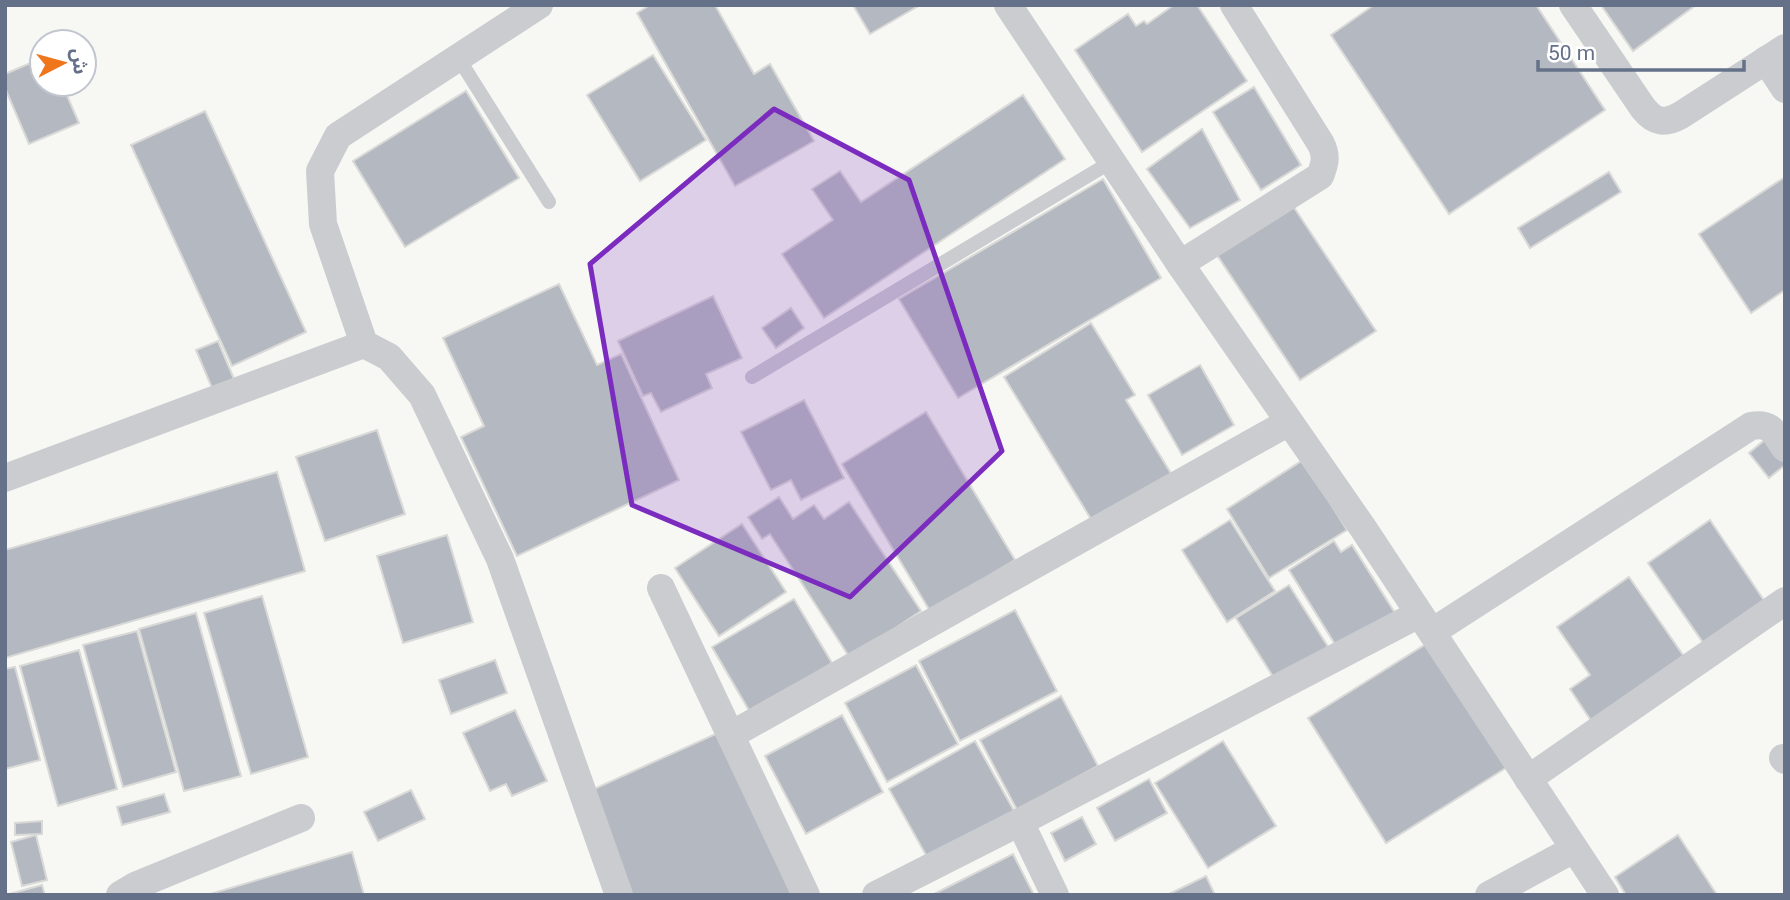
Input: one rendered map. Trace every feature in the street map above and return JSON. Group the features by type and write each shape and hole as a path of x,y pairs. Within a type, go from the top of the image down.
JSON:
{"street":[{"path":"539,5 338,136 320,171 323,224 363,344 389,357 422,395 500,558 619,895"},
{"path":"1008,5 1605,895"},
{"path":"1180,264 1320,176 1325,165 1325,152 1321,144 1234,5"},
{"path":"1573,5 1643,108 1650,117 1660,121 1671,121 1775,54 1785,89"},
{"path":"5,478 363,344"},
{"path":"730,735 1289,422"},
{"path":"876,895 1425,623 1751,426 1766,425 1773,430 1785,448"},
{"path":"661,588 806,895"},
{"path":"1528,779 1785,601"},
{"path":"120,895 135,886 301,818"},
{"path":"1020,822 1055,895"},
{"path":"1489,895 1574,849"}],"lane":[{"path":"459,59 549,202"},
{"path":"752,377 1111,162"}],"highlighted area":[{"path":"774,109 909,180 1002,451 850,597 632,505 590,264"}],"building":[{"path":"650,5 715,5 754,74 770,64 814,141 735,186 637,13"},
{"path":"853,5 920,5 870,34"},
{"path":"1174,5 1197,5 1247,81 1142,152 1075,50 1128,14 1136,26 1144,21 1147,24"},
{"path":"1374,5 1536,5 1605,110 1449,214 1331,35"},
{"path":"1601,5 1696,5 1633,51"},
{"path":"653,55 706,140 640,181 587,95"},
{"path":"28,64 28,98 68,98 79,123 29,144 5,88 5,74"},
{"path":"1254,87 1301,165 1261,190 1213,112"},
{"path":"466,91 519,178 405,247 353,161"},
{"path":"1023,95 1065,159 824,318 782,254 833,220 812,189 840,171 861,202"},
{"path":"205,111 306,332 232,366 131,145"},
{"path":"1202,129 1240,200 1190,228 1147,169"},
{"path":"1609,172 1621,192 1530,248 1518,228"},
{"path":"1785,177 1785,290 1751,313 1699,234"},
{"path":"1103,179 1161,278 958,398 899,299"},
{"path":"1293,206 1376,331 1300,380 1217,255"},
{"path":"559,284 597,365 621,354 679,480 517,556 461,437 484,426 443,338"},
{"path":"713,296 742,358 706,374 712,388 661,412 651,393 643,396 618,341"},
{"path":"791,308 804,328 776,348 762,328"},
{"path":"1091,323 1135,395 1126,400 1172,475 1094,524 1004,377"},
{"path":"218,341 234,379 212,388 196,350"},
{"path":"1200,365 1234,425 1182,455 1148,395"},
{"path":"804,400 844,478 801,500 791,480 771,490 741,432"},
{"path":"926,412 1015,560 930,611 842,464"},
{"path":"377,430 405,514 325,541 296,457"},
{"path":"1767,438 1785,459 1785,465 1769,478 1749,453"},
{"path":"1303,460 1347,530 1269,578 1227,509"},
{"path":"277,472 305,571 5,658 5,550"},
{"path":"779,497 793,519 814,505 824,519 849,502 921,611 850,658 770,534 762,539 748,517"},
{"path":"1230,520 1275,591 1227,622 1182,550"},
{"path":"1710,520 1765,602 1704,644 1648,563"},
{"path":"742,524 786,592 719,636 675,568"},
{"path":"447,535 473,622 403,643 377,556"},
{"path":"1334,541 1341,552 1352,545 1395,613 1338,649 1289,570"},
{"path":"1629,577 1685,658 1592,722 1570,689 1590,675 1557,627"},
{"path":"1289,585 1332,653 1279,686 1236,618"},
{"path":"262,596 308,757 251,774 204,613"},
{"path":"794,599 832,663 750,712 712,647"},
{"path":"1015,610 1057,691 960,741 919,661"},
{"path":"196,613 241,776 184,791 139,629"},
{"path":"137,631 176,772 123,787 83,645"},
{"path":"1431,641 1509,766 1386,843 1308,718"},
{"path":"79,650 117,789 58,806 20,666"},
{"path":"495,660 507,693 451,714 439,680"},
{"path":"916,665 958,744 887,782 845,703"},
{"path":"15,667 40,760 5,769 5,669"},
{"path":"1061,696 1098,766 1017,810 980,740"},
{"path":"515,710 547,781 512,796 506,784 490,791 463,733"},
{"path":"842,715 883,792 806,834 765,756"},
{"path":"720,732 793,895 628,895 583,794"},
{"path":"975,741 1017,816 931,864 889,789"},
{"path":"1223,741 1276,826 1208,868 1155,783"},
{"path":"1149,779 1167,813 1115,841 1097,808"},
{"path":"411,790 425,819 378,841 364,812"},
{"path":"164,794 170,812 122,825 117,807"},
{"path":"1082,817 1096,844 1065,861 1051,833"},
{"path":"42,821 42,834 15,835 15,823"},
{"path":"36,835 47,880 22,886 11,842"},
{"path":"1678,835 1717,895 1626,895 1615,877"},
{"path":"352,852 364,895 207,895"},
{"path":"1013,854 1034,895 932,895"},
{"path":"1206,876 1215,895 1167,895"},
{"path":"42,885 45,895 6,895"}]}
